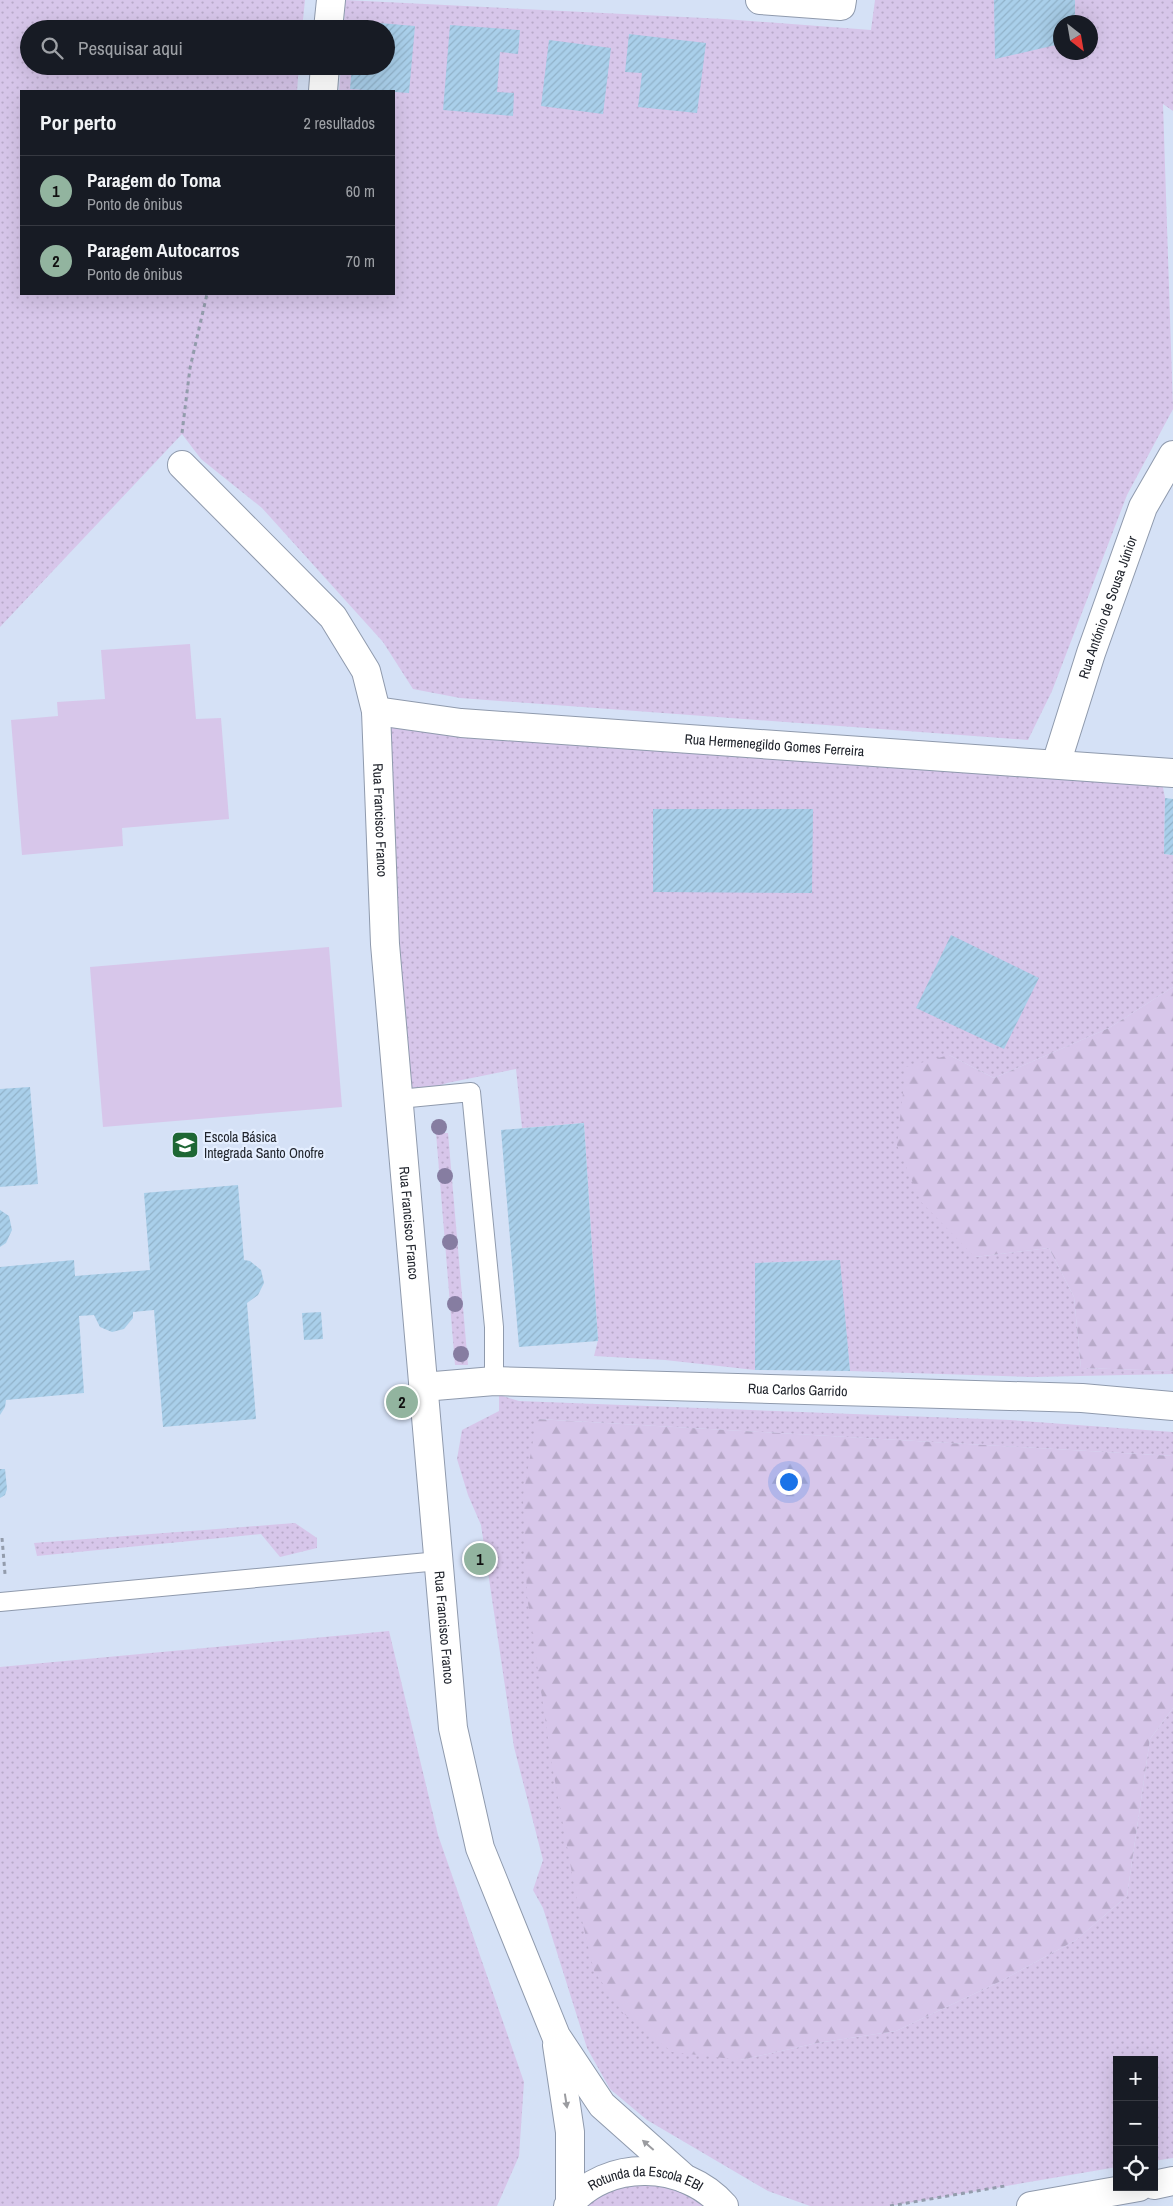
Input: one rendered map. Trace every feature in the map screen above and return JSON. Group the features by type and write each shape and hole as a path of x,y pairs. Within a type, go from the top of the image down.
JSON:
{"street":[{"path":"329,20 331,0"},
{"path":"760,0 841,3"},
{"path":"323,90 324,75"},
{"name":"Rua António de Sousa Júnior","path":"1056,764 1091,653 1143,507 1173,455"},
{"name":"Rua Francisco Franco","path":"182,465 333,617 366,671 376,712 385,944 453,1728 480,1848 556,2036"},
{"name":"Rua Hermenegildo Gomes Ferreira","path":"376,712 461,723 1173,773"},
{"name":"Rua Carlos Garrido","path":"424,1387 494,1381 1082,1398 1173,1406"},
{"path":"556,2036 602,2106 684,2178"},
{"path":"556,2036 570,2132 569,2205"},
{"name":"Rotunda da Escola EBI","path":"569,2205 586,2190 623,2173 644,2170 664,2172 684,2178 703,2187 727,2204"},
{"path":"1158,2183 1173,2181"},
{"path":"1031,2206 1115,2191"}],"lane":[{"path":"399,1099 471,1092 494,1327 494,1381"},
{"path":"0,1602 439,1561"}],"path":[{"path":"182,465 182,434 190,368 207,295"},
{"path":"2,1538 5,1575"}],"green space":[{"path":"0,0 305,0 303,20 20,20 20,75 298,75 297,90 20,90 20,295 395,295 395,90 339,90 340,75 395,75 395,20 344,20 345,0 724,19 871,30 875,0 1173,0 1173,111 1163,104 1173,409 1127,495 1052,691 1028,740 460,698 413,689 383,642 262,508 201,459 182,434 0,627"},
{"path":"190,644 196,719 221,718 229,819 122,828 123,846 22,855 11,720 58,716 57,702 105,699 101,650"},
{"path":"376,711 1160,772 1165,798 1164,854 1173,855 1173,987 1109,1028 994,1078 949,1055 975,1257 1049,1248 1074,1297 1081,1368 1173,1371 1173,1374 1032,1377 850,1371 839,1260 755,1263 755,1370 665,1360 594,1356 598,1340 584,1123 522,1128 516,1069 447,1083 399,1099"},
{"path":"329,947 342,1107 103,1127 90,967"},
{"path":"1173,987 1173,1371 1081,1368 1074,1297 1049,1248 975,1257 921,1202 897,1145 906,1067 949,1055 994,1078 1109,1028"},
{"path":"436,1133 448,1133 468,1365 455,1365"},
{"path":"499,1395 519,1401 1010,1420 1173,1432 1173,1456 538,1419 740,2060 817,2043 896,2031 999,1982 1076,1940 1127,1896 1150,1739 1173,1708 1173,2158 1158,2160 1158,2056 1113,2056 1113,2168 890,2206 810,2206 768,2191 647,2120 610,2089 587,2048 543,1908 533,1890 543,1860 514,1747 481,1525 468,1495 457,1459 462,1430 499,1411"},
{"path":"537,1419 1173,1456 1173,1708 1150,1739 1127,1896 1076,1940 999,1982 896,2031 817,2043 740,2060 672,2052 623,2013 594,1971 576,1895 552,1765 527,1596 523,1496"},
{"path":"295,1523 317,1538 317,1548 280,1557 261,1534 37,1556 34,1543"},
{"path":"389,1631 438,1835 524,2082 519,2156 497,2206 0,2206 0,1667"},
{"path":"623,2173 724,2206 568,2206"}],"building":[{"path":"994,0 1075,0 1075,15 1053,15 1053,46 995,59"},
{"path":"395,24 415,26 409,93 395,92 395,90 350,89 351,75 395,75"},
{"path":"450,25 520,30 518,54 500,52 497,92 514,93 513,116 443,110"},
{"path":"629,34 706,43 697,113 638,107 642,73 625,72"},
{"path":"549,40 611,48 603,114 541,106"},
{"path":"1165,798 1173,799 1173,855 1164,854"},
{"path":"653,809 813,809 812,893 653,892"},
{"path":"951,935 1039,978 1004,1049 916,1008"},
{"path":"30,1087 38,1184 0,1187 0,1089"},
{"path":"584,1123 598,1341 519,1347 501,1130"},
{"path":"238,1185 244,1260 250,1261 261,1270 264,1283 258,1295 247,1303 256,1419 163,1427 154,1310 133,1312 133,1318 124,1329 112,1332 100,1327 94,1315 79,1316 84,1393 6,1400 5,1407 0,1415 0,1267 74,1260 75,1276 150,1270 144,1193"},
{"path":"0,1210 9,1216 12,1230 6,1243 0,1247"},
{"path":"840,1260 850,1371 755,1370 755,1263"},
{"path":"321,1312 323,1339 304,1340 302,1313"},
{"path":"0,1469 5,1469 7,1489 5,1495 0,1498"}],"place":[{"name":"Escola Básica Integrada Santo Onofre","path":"185,1145"},
{"name":"Paragem Autocarros","path":"402,1402"},
{"name":"Paragem do Toma","path":"480,1559"}]}
